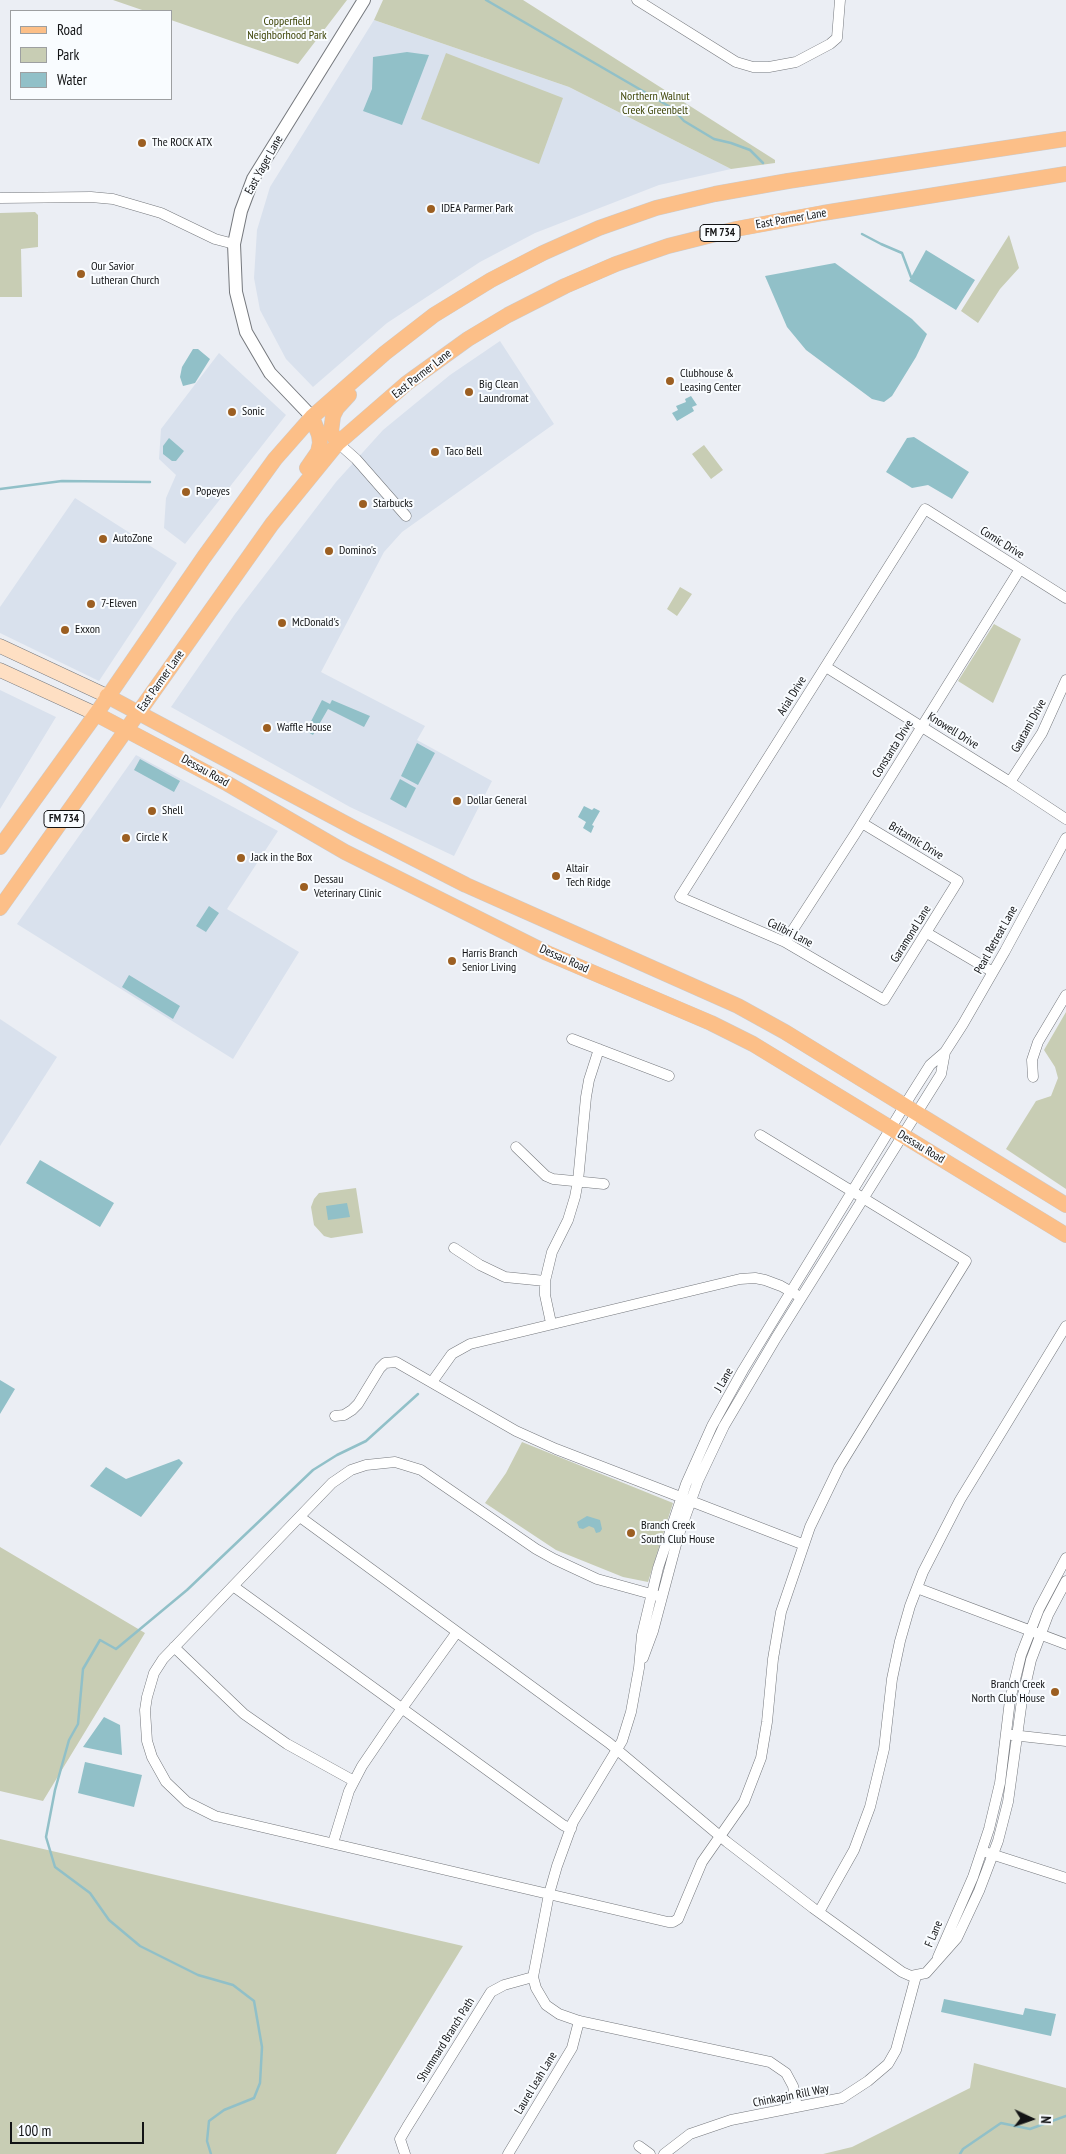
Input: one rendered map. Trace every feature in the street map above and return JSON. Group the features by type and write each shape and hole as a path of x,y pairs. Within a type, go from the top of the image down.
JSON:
{"main road":[{"name":"FM 734","path":"0,847 275,459 312,418 390,349 434,316 492,280 543,253 599,228 656,208 715,194 788,181 1066,139"},
{"name":"East Parmer Lane","path":"0,908 267,532 338,443 407,384 468,339 508,315 565,286 616,264 668,246 736,228 823,212 1066,174"},
{"path":"338,443 331,432 333,416 337,408 384,364 390,349"},
{"path":"267,532 271,511 308,467 318,452 320,435 312,418"},
{"name":"Dessau Road","path":"0,646 139,712 356,829 466,884 548,923 705,991 785,1032 1066,1205"},
{"name":"Dessau Road","path":"0,670 128,729 345,852 547,952 695,1016 753,1044 1066,1235"},
{"path":"345,852 356,829"},
{"path":"695,1016 705,991"}],"street":[{"name":"East Yager Lane","path":"312,418 270,373 246,332 236,292 234,244 241,211 253,179 364,0"},
{"path":"637,0 736,62 753,67 769,67 796,62 830,44 837,38 840,0"},
{"path":"0,198 91,197 113,199 155,211 215,239 234,244"},
{"path":"338,443 356,459 406,516"},
{"name":"Comic Drive","path":"925,509 1066,598"},
{"name":"Arial Drive","path":"680,896 925,509"},
{"name":"Constanta Drive","path":"785,942 862,823 1020,569"},
{"name":"Knowell Drive","path":"826,667 1066,819"},
{"name":"Gautami Drive","path":"1010,782 1042,733 1066,680"},
{"name":"Britannic Drive","path":"862,823 958,881"},
{"name":"Pearl Retreat Lane","path":"896,1132 910,1109 941,1074 945,1052 993,972 1066,838"},
{"name":"Garamond Lane","path":"884,1000 958,881"},
{"name":"Calibri Lane","path":"680,896 785,942 884,1000"},
{"path":"927,933 993,972"},
{"path":"1033,1077 1032,1060 1038,1042 1066,995"},
{"path":"572,1039 669,1076"},
{"path":"551,1324 545,1295 545,1280 552,1252 568,1220 578,1181 586,1096 599,1050"},
{"name":"J Lane","path":"533,1977 549,1894 557,1866 571,1829 622,1740 631,1712 650,1594 666,1537 680,1498 712,1426 791,1292 852,1192 896,1132"},
{"name":"J Lane","path":"638,1668 653,1631 678,1538 691,1502 724,1426 863,1198 896,1132"},
{"path":"662,1597 597,1579 554,1559 536,1549 434,1478 408,1465 381,1462 351,1470 332,1483 162,1659 154,1673 145,1710 147,1741 152,1757 166,1782 187,1802 215,1816 673,1922 682,1914 702,1862 744,1802 761,1758 776,1636 783,1604 802,1544 839,1467 966,1261 760,1135"},
{"path":"516,1147 546,1176 553,1179 604,1184"},
{"path":"454,1248 480,1265 505,1277 545,1280"},
{"path":"432,1382 446,1360 459,1349 481,1340 746,1278 774,1282 801,1298"},
{"path":"820,1912 854,1850 870,1807 884,1749 892,1679 900,1641 917,1588 960,1500 1066,1326"},
{"path":"335,1416 344,1415 358,1404 385,1363 396,1362 516,1431 556,1449 802,1544"},
{"path":"300,1517 617,1750 721,1836 902,1972 916,1976 926,1973 936,1962"},
{"name":"F Lane","path":"936,1962 982,1851 996,1802 1015,1677 1030,1630 1046,1594 1066,1558"},
{"name":"F Lane","path":"936,1962 957,1938 971,1910 993,1855 1008,1802 1026,1680 1040,1634 1066,1581"},
{"path":"233,1586 571,1829"},
{"path":"917,1588 1066,1644"},
{"path":"333,1843 341,1813 354,1781 372,1750 458,1632"},
{"path":"174,1647 244,1714 287,1744 354,1781"},
{"path":"1006,1734 1066,1742"},
{"path":"982,1851 1066,1878"},
{"name":"Chinkapin Rill Way","path":"664,2154 690,2134 731,2120 842,2098 888,2064 896,2050 902,2032 916,1976"},
{"path":"533,1977 536,1988 546,2005 559,2014 579,2021 770,2062 786,2073 793,2086 797,2107"},
{"name":"Shummard Branch Path","path":"405,2154 400,2139 491,1992 504,1985 533,1977"},
{"name":"Laurel Leah Lane","path":"508,2154 572,2048 579,2021"},
{"path":"639,2146 650,2154"}],"shaded area":[{"name":"IDEA Parmer Park","path":"374,20 569,87 731,169 659,185 535,233 480,262 387,323 313,387 286,359 260,310 254,278 257,230 270,187"},
{"path":"500,341 554,424 402,532 384,552 321,672 425,726 417,740 492,781 454,856 350,807 171,707 235,614 336,482 383,430 450,375"},
{"path":"219,353 286,415 185,544 164,528 166,498 176,475 159,459 161,429"},
{"path":"75,498 177,563 99,681 0,633 0,607"},
{"path":"0,690 56,717 0,809"},
{"path":"136,755 278,831 227,909 299,952 233,1059 17,924"},
{"path":"0,1019 57,1057 0,1146"}],"green space":[{"name":"Copperfield Neighborhood Park","path":"113,0 347,0 298,64 172,20 172,10 142,10"},
{"name":"Northern Walnut Creek Greenbelt","path":"383,0 523,0 775,160 775,163 731,169 569,87 374,20"},
{"path":"446,53 563,98 539,164 421,119"},
{"path":"35,212 38,215 38,247 21,249 22,297 0,297 0,213"},
{"path":"1009,235 1019,268 1000,289 978,323 961,311"},
{"path":"704,445 723,470 711,479 692,454"},
{"path":"680,587 692,594 677,616 667,609"},
{"path":"994,624 1021,639 993,703 958,681"},
{"path":"1066,1012 1066,1189 1006,1149 1036,1101 1051,1096 1058,1078 1055,1067 1044,1050"},
{"path":"356,1188 363,1233 331,1238 324,1236 314,1225 311,1207 314,1199 319,1193"},
{"path":"522,1442 673,1503 648,1582 623,1577 556,1550 485,1503 506,1473"},
{"path":"0,1547 145,1633 43,1801 0,1791"},
{"path":"0,1839 463,1946 336,2154 0,2154"},
{"path":"974,2063 1066,2088 1066,2154 823,2154 852,2147 970,2088"}],"water":[{"path":"407,52 429,55 402,125 363,111 372,89 373,57"},
{"path":"926,250 975,280 956,310 909,281"},
{"path":"835,263 912,319 927,334 916,357 892,396 884,402 872,399 806,350 787,327 765,276"},
{"path":"193,349 198,349 210,359 195,383 183,386 180,377 182,367"},
{"path":"691,396 697,405 692,407 694,411 677,421 672,413 678,410 676,406 686,402 685,399"},
{"path":"914,437 969,472 952,499 928,485 912,488 886,472 907,438"},
{"path":"169,438 184,451 176,461 172,461 163,454 163,446"},
{"path":"322,700 330,704 332,700 370,716 364,727 328,709 313,735 306,731"},
{"path":"417,743 435,753 418,785 401,776"},
{"path":"140,759 180,781 174,792 134,770"},
{"path":"400,779 416,788 406,808 390,799"},
{"path":"584,806 600,811 592,825 594,826 591,833 583,828 586,822 578,817"},
{"path":"209,906 219,913 206,932 196,926"},
{"path":"129,975 180,1006 173,1019 122,987"},
{"path":"40,1160 114,1203 100,1227 26,1183"},
{"path":"347,1203 350,1217 328,1220 326,1206"},
{"path":"0,1380 15,1389 0,1414"},
{"path":"179,1459 183,1463 141,1517 90,1486 106,1467 126,1479"},
{"path":"587,1516 600,1520 602,1529 600,1532 596,1533 594,1528 589,1526 583,1529 579,1528 577,1522"},
{"path":"104,1717 120,1725 122,1755 83,1747"},
{"path":"85,1762 142,1775 134,1807 78,1793"},
{"path":"944,1999 1023,2015 1025,2008 1056,2014 1051,2036 941,2012"}],"waterway":[{"path":"486,0 672,108 684,121 714,139 750,150 763,163"},
{"path":"862,234 902,253 911,277"},
{"path":"0,489 62,481 150,482"},
{"path":"211,2154 207,2141 209,2121 224,2110 254,2098 260,2083 262,2047 254,2001 233,1985 198,1975 140,1946 109,1920 90,1893 55,1867 46,1837 55,1790 69,1740 78,1724 83,1669 100,1640 116,1649 187,1590 313,1470 337,1455 366,1441 418,1394"},
{"path":"960,2154 963,2149 1001,2123 1030,2129 1066,2116"}],"place":[{"name":"The ROCK ATX","path":"142,143"},
{"name":"IDEA Parmer Park","path":"431,209"},
{"name":"Our Savior Lutheran Church","path":"81,274"},
{"name":"Clubhouse & Leasing Center","path":"670,381"},
{"name":"Big Clean Laundromat","path":"469,392"},
{"name":"Sonic","path":"232,412"},
{"name":"Taco Bell","path":"435,452"},
{"name":"Popeyes","path":"186,492"},
{"name":"Starbucks","path":"363,504"},
{"name":"AutoZone","path":"103,539"},
{"name":"Domino's","path":"329,551"},
{"name":"7-Eleven","path":"91,604"},
{"name":"McDonald's","path":"282,623"},
{"name":"Exxon","path":"65,630"},
{"name":"Waffle House","path":"267,728"},
{"name":"Dollar General","path":"457,801"},
{"name":"Shell","path":"152,811"},
{"name":"Circle K","path":"126,838"},
{"name":"Jack in the Box","path":"241,858"},
{"name":"Altair Tech Ridge","path":"556,876"},
{"name":"Dessau Veterinary Clinic","path":"304,887"},
{"name":"Harris Branch Senior Living","path":"452,961"},
{"name":"Branch Creek South Club House","path":"631,1533"},
{"name":"Branch Creek North Club House","path":"1055,1692"}]}
